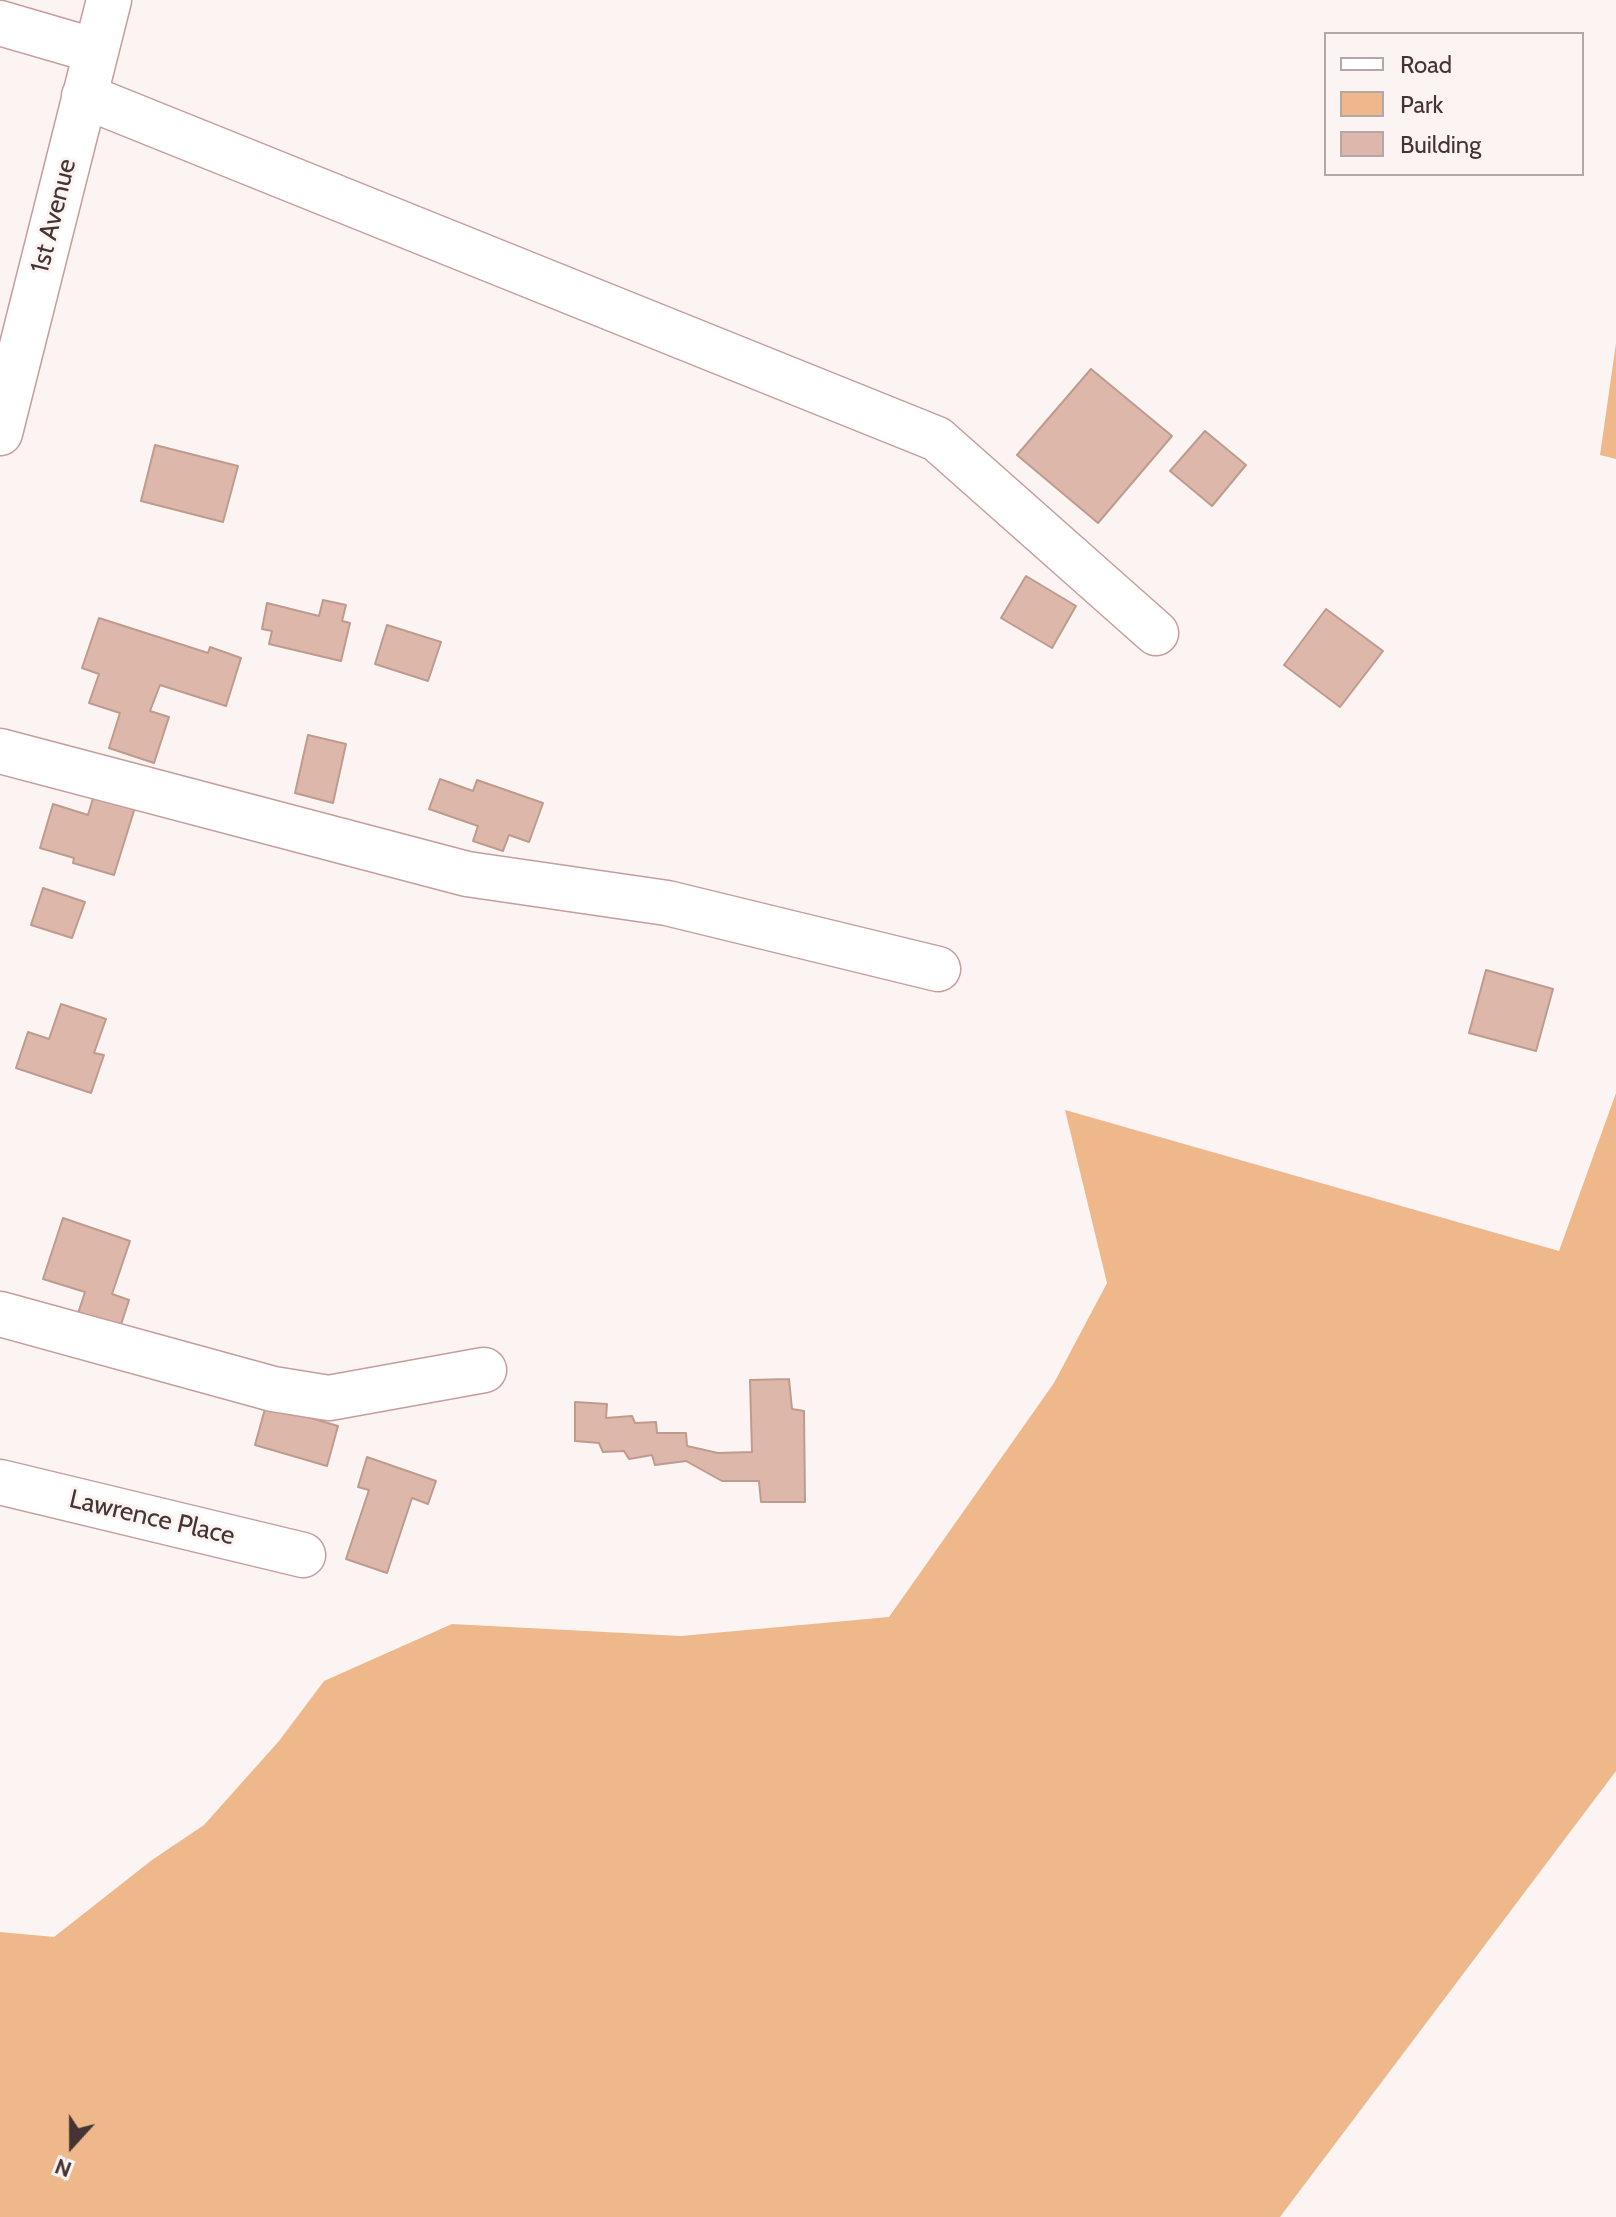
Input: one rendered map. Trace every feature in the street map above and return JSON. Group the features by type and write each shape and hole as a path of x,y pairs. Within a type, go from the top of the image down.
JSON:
{"street":[{"name":"1st Avenue","path":"0,433 109,0"},
{"path":"0,23 96,51"},
{"path":"84,96 937,439 1156,633"},
{"path":"0,751 467,874 667,903 938,969"},
{"path":"0,1314 273,1389 329,1398 484,1370"},
{"name":"Lawrence Place","path":"0,1482 303,1555"}],"green space":[{"path":"1616,343 1616,459 1600,455"},
{"path":"1616,1093 1616,1771 1280,2217 0,2217 0,1932 54,1937 152,1860 204,1825 279,1741 324,1681 452,1624 681,1636 889,1617 1054,1383 1107,1283 1065,1110 1559,1251"}],"building":[{"path":"1091,369 1172,436 1098,523 1017,455"},
{"path":"1205,431 1246,465 1212,506 1170,471"},
{"path":"155,445 238,466 223,522 141,501"},
{"path":"1026,576 1076,606 1052,648 1001,618"},
{"path":"323,600 346,605 342,621 350,623 341,661 269,644 272,631 262,629 267,603 319,616"},
{"path":"1326,609 1383,651 1340,707 1284,665"},
{"path":"99,618 208,653 210,647 241,658 226,706 160,685 150,711 169,717 154,763 109,748 120,713 89,703 99,674 82,668"},
{"path":"387,625 441,642 428,681 375,664"},
{"path":"308,735 346,744 333,803 295,793"},
{"path":"440,779 473,791 477,780 543,803 529,842 509,835 503,851 473,841 478,826 429,809"},
{"path":"96,788 137,801 114,875 73,863 74,858 40,848 53,804 88,815"},
{"path":"43,888 85,902 72,938 31,925"},
{"path":"1486,970 1553,989 1536,1051 1469,1033"},
{"path":"61,1004 106,1019 94,1053 104,1055 91,1093 16,1068 28,1032 49,1039"},
{"path":"63,1218 130,1241 112,1294 129,1300 115,1343 73,1329 85,1292 43,1279"},
{"path":"789,1379 792,1409 804,1411 805,1502 761,1502 759,1481 722,1481 686,1461 655,1465 652,1455 629,1459 624,1451 603,1452 599,1443 575,1441 575,1402 607,1404 606,1418 632,1416 635,1423 656,1422 657,1433 686,1433 687,1446 718,1453 752,1452 750,1380"},
{"path":"266,1405 338,1426 327,1466 255,1445"},
{"path":"367,1457 436,1481 428,1504 412,1498 387,1573 346,1559 369,1490 358,1487"}]}
